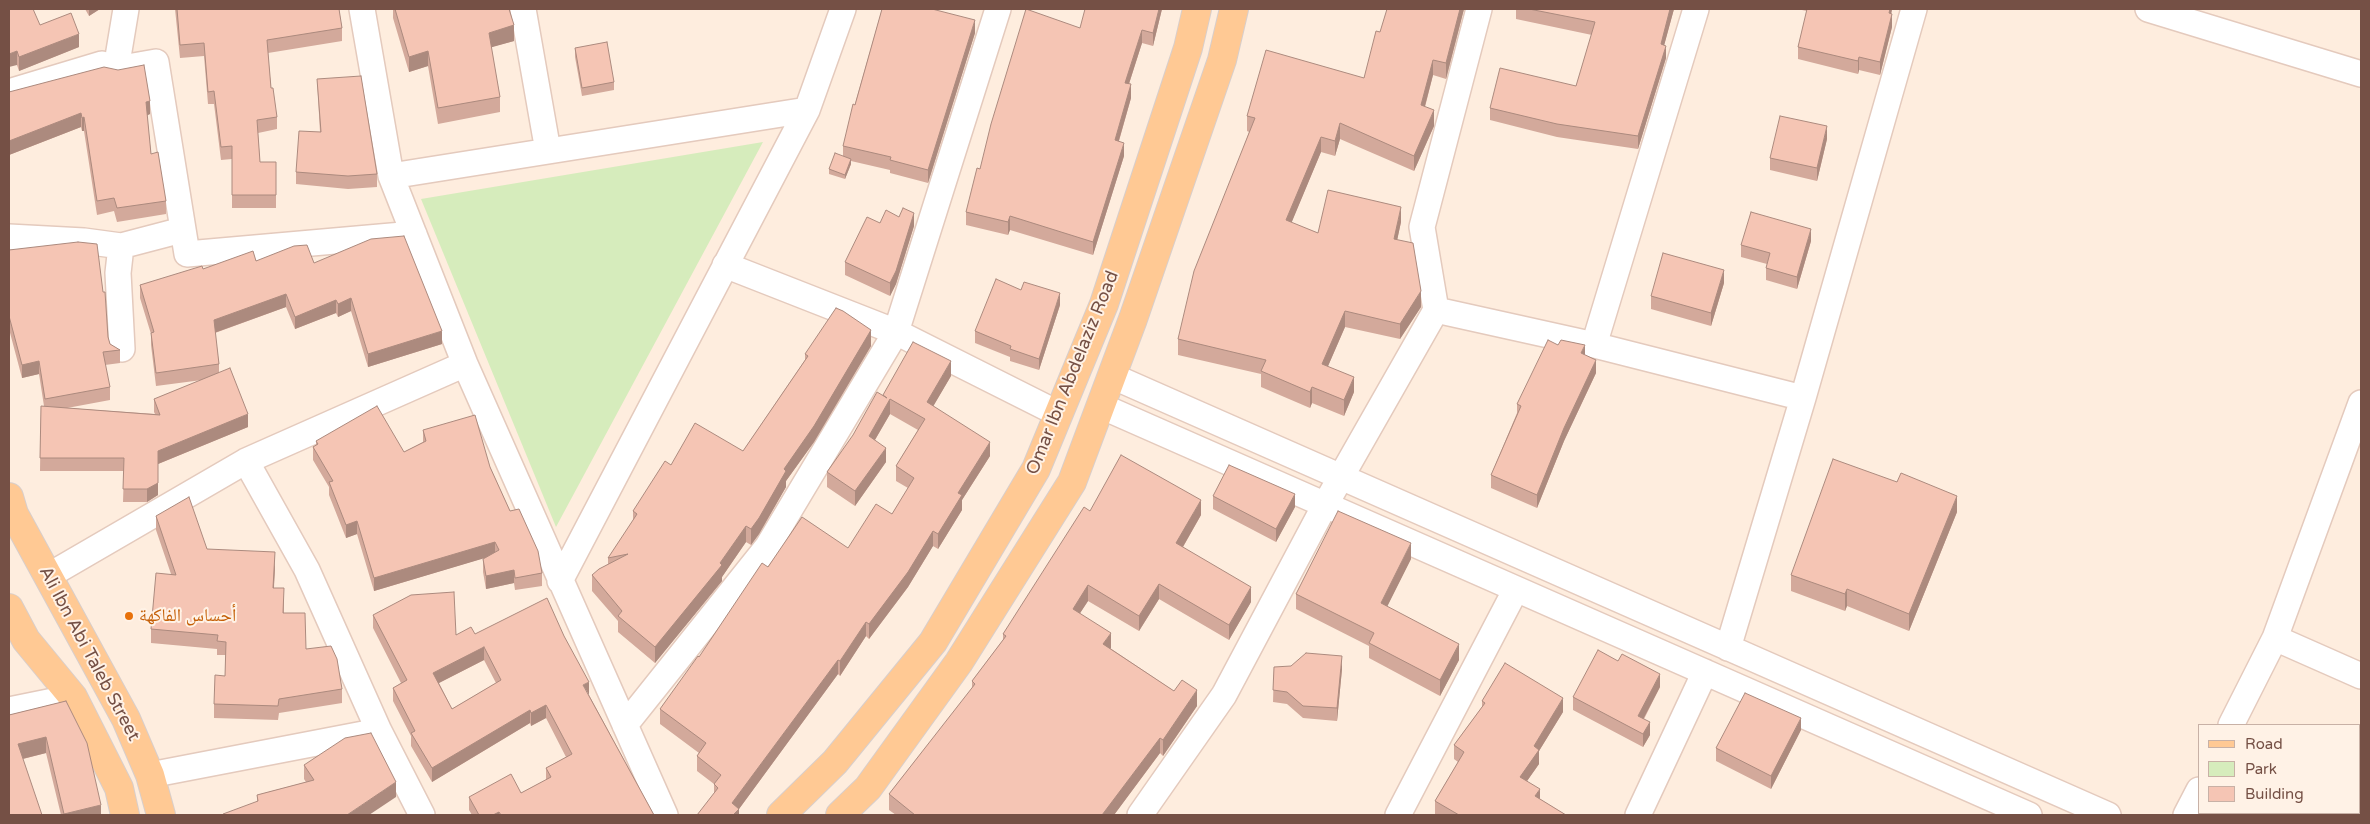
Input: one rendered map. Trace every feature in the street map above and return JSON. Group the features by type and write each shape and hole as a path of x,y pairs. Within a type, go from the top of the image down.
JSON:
{"main road":[{"name":"Omar Ibn Abdelaziz Road","path":"781,815 835,762 933,642 1036,469 1104,304 1188,48 1198,9"},
{"name":"Omar Ibn Abdelaziz Road","path":"840,815 868,788 959,662 1072,482 1134,319 1222,60 1234,9"},
{"name":"Ali Ibn Abi Taleb Street","path":"9,497 14,514 126,719 150,775 162,815"},
{"name":"Ali Ibn Abi Taleb Street","path":"9,608 26,640 73,697 119,788 125,815"}],"street":[{"path":"116,69 126,9"},
{"path":"362,9 391,176 465,364 665,815"},
{"path":"523,9 548,151"},
{"path":"560,581 807,110 843,9"},
{"path":"625,725 768,546 896,332 998,9"},
{"path":"1140,815 1224,696 1325,505 1436,310 1422,227 1479,9"},
{"path":"1594,345 1696,9"},
{"path":"1728,648 1803,398 1914,9"},
{"path":"2148,9 2361,74"},
{"path":"9,92 102,64 116,69 156,62 186,254 414,234"},
{"path":"391,176 807,110"},
{"path":"9,237 84,241 121,246 182,230"},
{"path":"121,246 118,273 122,349"},
{"path":"725,265 896,332 1059,414"},
{"path":"1436,310 1594,345 1803,398"},
{"path":"48,576 246,461 465,364"},
{"path":"1112,376 2108,815"},
{"path":"2232,724 2275,638 2361,403"},
{"path":"1101,406 2029,815"},
{"path":"246,461 306,570 379,731 422,815"},
{"path":"1398,815 1516,589"},
{"path":"2275,638 2361,676"},
{"path":"1638,815 1705,672"},
{"path":"9,710 73,697"},
{"path":"150,775 379,731"},
{"path":"2186,815 2198,792"}],"green space":[{"path":"763,142 556,527 421,199"}],"building":[{"path":"9,9 33,9 40,25 71,13 79,34 19,57 17,51 9,54"},
{"path":"177,9 339,9 342,28 267,40 271,88 273,88 277,117 257,120 260,162 276,162 276,195 232,195 232,146 221,147 214,91 208,92 204,43 180,45"},
{"path":"395,9 509,9 514,25 489,33 500,97 438,108 428,51 409,57"},
{"path":"882,9 932,9 975,20 928,170 890,160 891,157 843,146 853,104 855,105"},
{"path":"1026,9 1080,28 1085,9 1159,9 1153,33 1142,30 1125,83 1131,84 1115,140 1124,143 1093,242 1010,216 1008,222 966,212 977,168 980,169 991,124"},
{"path":"1387,9 1460,9 1446,63 1433,60 1421,105 1434,110 1414,156 1340,123 1335,141 1321,137 1286,220 1318,233 1328,190 1401,207 1394,239 1413,243 1421,291 1400,324 1345,311 1322,364 1354,377 1344,400 1312,387 1310,392 1261,371 1266,360 1178,339 1194,271 1255,118 1247,116 1266,50 1364,78 1376,31 1380,32"},
{"path":"1529,9 1670,9 1661,44 1666,46 1638,136 1557,124 1490,108 1500,68 1576,86 1595,22"},
{"path":"1807,9 1890,9 1889,13 1892,14 1880,62 1859,57 1858,61 1798,47"},
{"path":"607,42 614,82 582,88 575,48"},
{"path":"144,65 150,101 146,102 151,154 158,152 166,201 117,208 114,198 97,201 84,117 82,118 81,113 9,141 9,92 104,67 118,70"},
{"path":"361,76 377,174 348,176 296,172 299,131 321,132 317,79"},
{"path":"1780,116 1827,126 1817,168 1770,158"},
{"path":"835,153 851,159 845,175 829,169"},
{"path":"903,208 914,213 896,271 890,283 845,262 867,217 880,223 886,210 899,217"},
{"path":"1751,212 1811,229 1797,277 1766,268 1770,253 1741,245"},
{"path":"404,236 442,331 368,354 351,298 338,304 336,300 295,317 286,294 214,320 219,364 156,373 151,333 154,332 140,285 202,266 203,269 253,251 256,261 294,246 307,245 314,263 371,239"},
{"path":"78,242 97,244 103,292 105,292 108,337 110,344 120,350 103,352 110,387 45,399 39,361 22,365 9,316 9,250"},
{"path":"1663,253 1724,270 1711,313 1651,296"},
{"path":"996,279 1021,290 1024,282 1060,293 1039,359 1010,349 1011,346 975,331"},
{"path":"836,308 871,330 814,426 784,469 786,471 759,518 751,529 746,526 720,563 722,565 655,647 618,616 622,611 592,575 599,569 628,554 608,558 637,514 633,511 665,461 671,465 695,423 743,451 808,356 805,354"},
{"path":"1548,340 1558,345 1561,340 1585,345 1581,353 1596,360 1564,428 1537,495 1491,475 1521,406 1517,404"},
{"path":"913,342 951,361 927,402 990,442 958,493 962,495 938,534 933,531 908,572 869,624 866,622 840,661 838,660 732,803 739,809 733,815 697,815 718,788 714,784 721,775 697,756 706,743 660,709 699,657 762,563 768,567 802,517 848,548 876,504 892,514 914,478 896,466 925,419 890,399 869,436 886,448 855,491 827,472 853,435 877,392 887,398 883,395"},
{"path":"230,368 248,414 158,451 158,483 147,489 123,489 124,458 40,458 41,406 160,415 154,399"},
{"path":"377,406 404,452 426,441 423,430 475,415 490,467 510,511 519,509 538,551 542,573 515,578 514,570 486,576 483,559 499,550 495,542 374,578 357,521 346,525 329,482 333,481 313,447 318,444 316,441"},
{"path":"1121,455 1201,500 1176,543 1251,587 1229,625 1159,584 1139,616 1088,585 1073,609 1111,633 1103,644 1174,691 1182,680 1197,690 1163,740 1160,738 1102,815 915,815 889,794 975,684 972,681 1006,636 1003,634 1084,507 1090,511"},
{"path":"1833,459 1897,482 1901,473 1957,496 1909,614 1847,589 1845,594 1791,575"},
{"path":"1229,465 1295,494 1276,529 1213,496"},
{"path":"189,497 207,549 275,552 273,588 284,588 283,613 305,613 306,649 331,646 337,659 342,689 279,699 278,706 214,704 215,675 225,676 226,642 217,641 218,635 151,629 156,573 176,575 156,516"},
{"path":"1338,511 1411,543 1381,603 1459,644 1440,680 1369,643 1374,633 1296,594"},
{"path":"454,592 456,635 471,627 475,634 547,598 564,636 589,682 583,685 654,815 501,815 499,812 493,815 479,815 469,797 511,774 521,793 551,777 546,768 572,754 546,705 531,713 530,710 432,768 411,733 415,731 393,688 407,680 373,615 411,595","holes":["484,647 501,680 452,709 433,673"]},
{"path":"1598,650 1618,661 1622,654 1660,674 1638,716 1650,722 1643,734 1573,697"},
{"path":"1306,653 1342,656 1337,708 1303,706 1287,692 1273,690 1274,667 1291,666"},
{"path":"1505,663 1563,698 1534,746 1539,750 1520,777 1540,789 1535,796 1566,815 1459,815 1435,801 1464,752 1454,745 1485,703 1482,701"},
{"path":"1745,693 1801,718 1771,776 1716,748"},
{"path":"66,701 87,743 101,805 64,814 46,737 18,744 42,815 9,815 9,715"},
{"path":"371,733 396,782 347,815 223,814 258,801 257,795 314,780 304,765 345,738"}],"place":[{"name":"أحساس الفاكهة","path":"129,616"}]}
